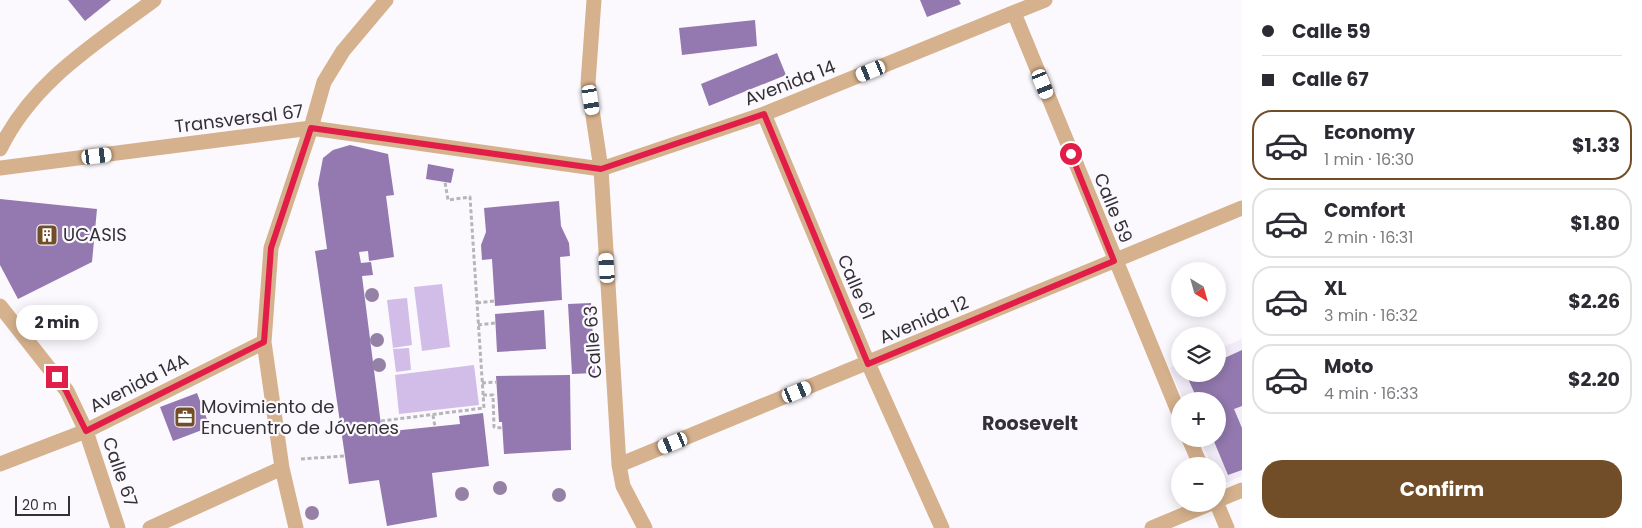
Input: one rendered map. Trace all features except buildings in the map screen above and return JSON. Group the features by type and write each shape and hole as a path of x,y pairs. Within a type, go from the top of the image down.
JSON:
{"street":[{"path":"0,149 9,130 35,94 65,67 154,0"},
{"path":"296,528 282,468 264,342 271,248 311,128 324,82 343,51 386,0"},
{"name":"Calle 63","path":"594,0 588,83 601,169 620,465 624,486 645,528"},
{"name":"Avenida 14","path":"601,169 764,114 1045,0"},
{"name":"Calle 59","path":"1014,13 1114,261 1171,395"},
{"name":"Calle 61","path":"764,114 868,364 942,528"},
{"name":"Transversal 67","path":"0,168 311,128 601,169"},
{"name":"Avenida 12","path":"620,465 1242,208"},
{"name":"Calle 67","path":"0,306 66,391 86,431 118,528"},
{"name":"Avenida 14A","path":"0,464 86,431 264,342"},
{"path":"150,528 282,468"},
{"path":"1226,498 1242,490"},
{"path":"1152,528 1190,512"},
{"path":"1220,512 1226,528"}],"path":[{"path":"381,421 484,408 470,198 448,200 445,182"},
{"path":"477,303 494,301"},
{"path":"478,325 496,323"},
{"path":"482,383 497,382"},
{"path":"483,396 493,395 494,427 502,428"},
{"path":"433,414 435,427"},
{"path":"301,459 345,456"}],"shaded area":[{"path":"442,284 450,347 422,351 414,287"},
{"path":"407,298 412,345 393,348 387,300"},
{"path":"1242,339 1242,476 1226,483 1226,457 1208,457 1204,447 1226,447 1226,392 1180,392 1176,382 1226,382 1226,346"},
{"path":"409,348 411,370 396,372 393,349"},
{"path":"474,365 479,405 399,414 395,375"}],"place":[{"name":"UCASIS","path":"47,235"},
{"name":"Movimiento de Encuentro de Jóvenes","path":"185,417"}],"district":[{"name":"Roosevelt","path":"1030,423"}],"route":[{"path":"57,377 86,431 264,342 271,248 311,128 601,169 764,114 868,364 1114,261 1071,154"}]}
